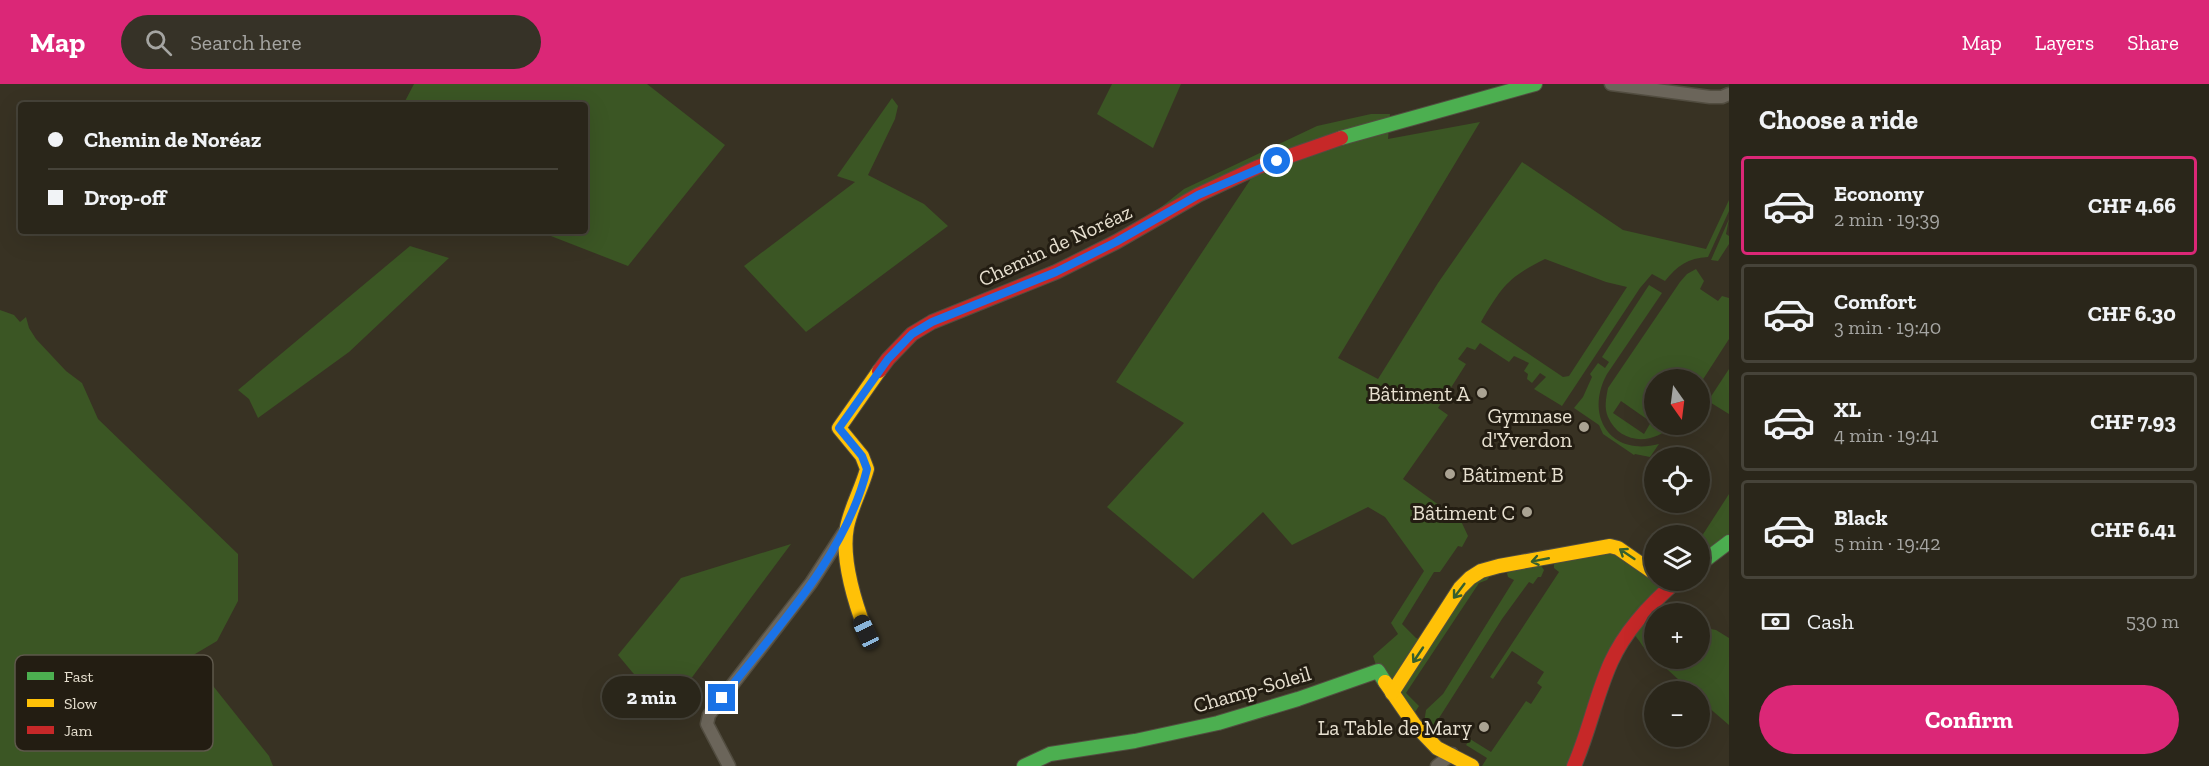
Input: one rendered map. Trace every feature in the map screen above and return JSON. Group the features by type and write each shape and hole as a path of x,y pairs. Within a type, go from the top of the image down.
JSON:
{"street":[{"name":"Chemin de Noréaz","path":"866,632 852,589 848,563 847,528 867,469 862,456 839,428 888,359 912,334 932,322 1056,272 1116,242 1198,195 1258,167 1352,134 1535,84"},
{"path":"1611,84 1710,97 1722,97 1729,94"},
{"path":"729,766 707,724 709,715 811,583 847,528"},
{"path":"1710,556 1729,542"},
{"path":"1392,693 1460,588 1481,571 1610,546 1618,548 1644,566"},
{"path":"1574,766 1610,663 1641,615 1664,591"},
{"name":"Champ-Soleil","path":"1024,766 1050,754 1163,736 1245,715 1322,691 1378,670 1414,724 1437,748 1472,766"},
{"path":"1437,766 1452,754"}],"green space":[{"path":"414,84 647,84 725,145 628,266 546,234 588,234 588,102 405,102"},
{"path":"1112,84 1181,84 1153,148 1097,114"},
{"path":"892,98 898,106 895,119 868,175 924,204 948,226 806,332 744,266 855,182 837,176"},
{"path":"1371,114 1390,114 1388,139 1480,122 1338,358 1378,379 1438,283 1522,162 1623,230 1706,249 1729,200 1729,211 1708,257 1684,264 1665,281 1652,274 1640,288 1562,406 1534,389 1546,377 1540,373 1532,383 1527,379 1528,374 1524,371 1529,363 1514,356 1509,362 1480,343 1475,350 1467,347 1458,359 1466,364 1438,408 1448,415 1403,479 1461,521 1468,536 1462,547 1458,546 1440,572 1434,572 1402,624 1416,638 1426,642 1460,588 1490,576 1479,583 1406,693 1419,706 1411,718 1378,671 1373,656 1398,634 1391,623 1424,571 1385,517 1368,507 1292,545 1263,512 1193,579 1107,507 1184,423 1116,382 1258,168 1117,242 1184,189 1317,126","holes":["1545,259 1606,282 1627,287 1569,376 1563,377 1481,322 1507,284"]},
{"path":"1729,219 1726,234 1729,236 1729,244 1718,261 1711,260"},
{"path":"410,246 449,258 349,352 258,418 249,399 238,390"},
{"path":"1696,269 1704,281 1700,289 1718,301 1722,296 1729,298 1729,339 1710,369 1644,369 1644,417 1621,401 1613,413 1644,435 1658,435 1647,439 1629,437 1613,426 1608,417 1606,399 1608,388 1680,282"},
{"path":"1649,285 1662,293 1607,374 1599,404 1606,430 1615,439 1627,444 1642,446 1659,444 1657,447 1644,447 1644,456 1634,455 1603,434 1599,425 1574,408 1583,397 1592,377 1590,374 1598,363 1605,368 1609,362 1602,357"},
{"path":"0,310 14,315 20,322 26,317 29,328 36,339 66,371 82,383 98,419 238,554 238,601 217,641 193,655 15,655 15,751 213,751 213,686 269,756 273,766 0,766"},
{"path":"1729,369 1729,414 1710,402 1710,398"},
{"path":"1729,494 1729,542 1710,552 1709,525"},
{"path":"791,544 670,707 633,673 618,655 681,578"},
{"path":"1610,546 1644,572 1644,591 1663,591 1659,599 1665,603 1644,603 1644,648 1630,631 1574,766 1482,766 1487,758 1466,745 1470,739 1491,752 1526,701 1531,704 1542,687 1537,683 1544,672 1512,651 1493,679 1490,677 1559,572 1554,568 1554,564"},
{"path":"1537,560 1544,570 1541,577 1538,577 1533,584 1529,582 1502,619 1432,729 1424,723 1426,710 1443,694 1514,580 1508,577 1507,573"},
{"path":"1710,629 1729,638 1729,725 1710,709 1710,681 1680,681 1667,669 1710,669"}],"traffic: fast":[{"path":"1341,138 1535,84"},
{"path":"1710,556 1729,542"},
{"path":"1024,766 1050,754 1135,741 1218,723 1298,699 1378,671 1385,682"}],"traffic: slow":[{"path":"866,632 850,580 846,539 849,520 867,469 862,456 839,428 879,371"},
{"path":"1392,693 1460,588 1481,571 1610,546 1618,548 1644,566"},
{"path":"1385,682 1414,724 1437,748 1472,766"}],"traffic: jam":[{"path":"879,371 912,334 932,322 1056,272 1116,242 1198,195 1258,167 1341,138"},
{"path":"1574,766 1617,650 1640,617 1666,591"}],"place":[{"name":"Bâtiment A","path":"1482,393"},
{"name":"Gymnase d'Yverdon","path":"1584,427"},
{"name":"Bâtiment B","path":"1450,474"},
{"name":"Bâtiment C","path":"1527,512"},
{"name":"La Table de Mary","path":"1484,727"}],"route":[{"path":"722,698 811,583 847,528 864,484 867,469 862,456 839,428 888,359 912,334 932,322 1056,272 1116,242 1198,195 1258,167 1277,161"}]}
